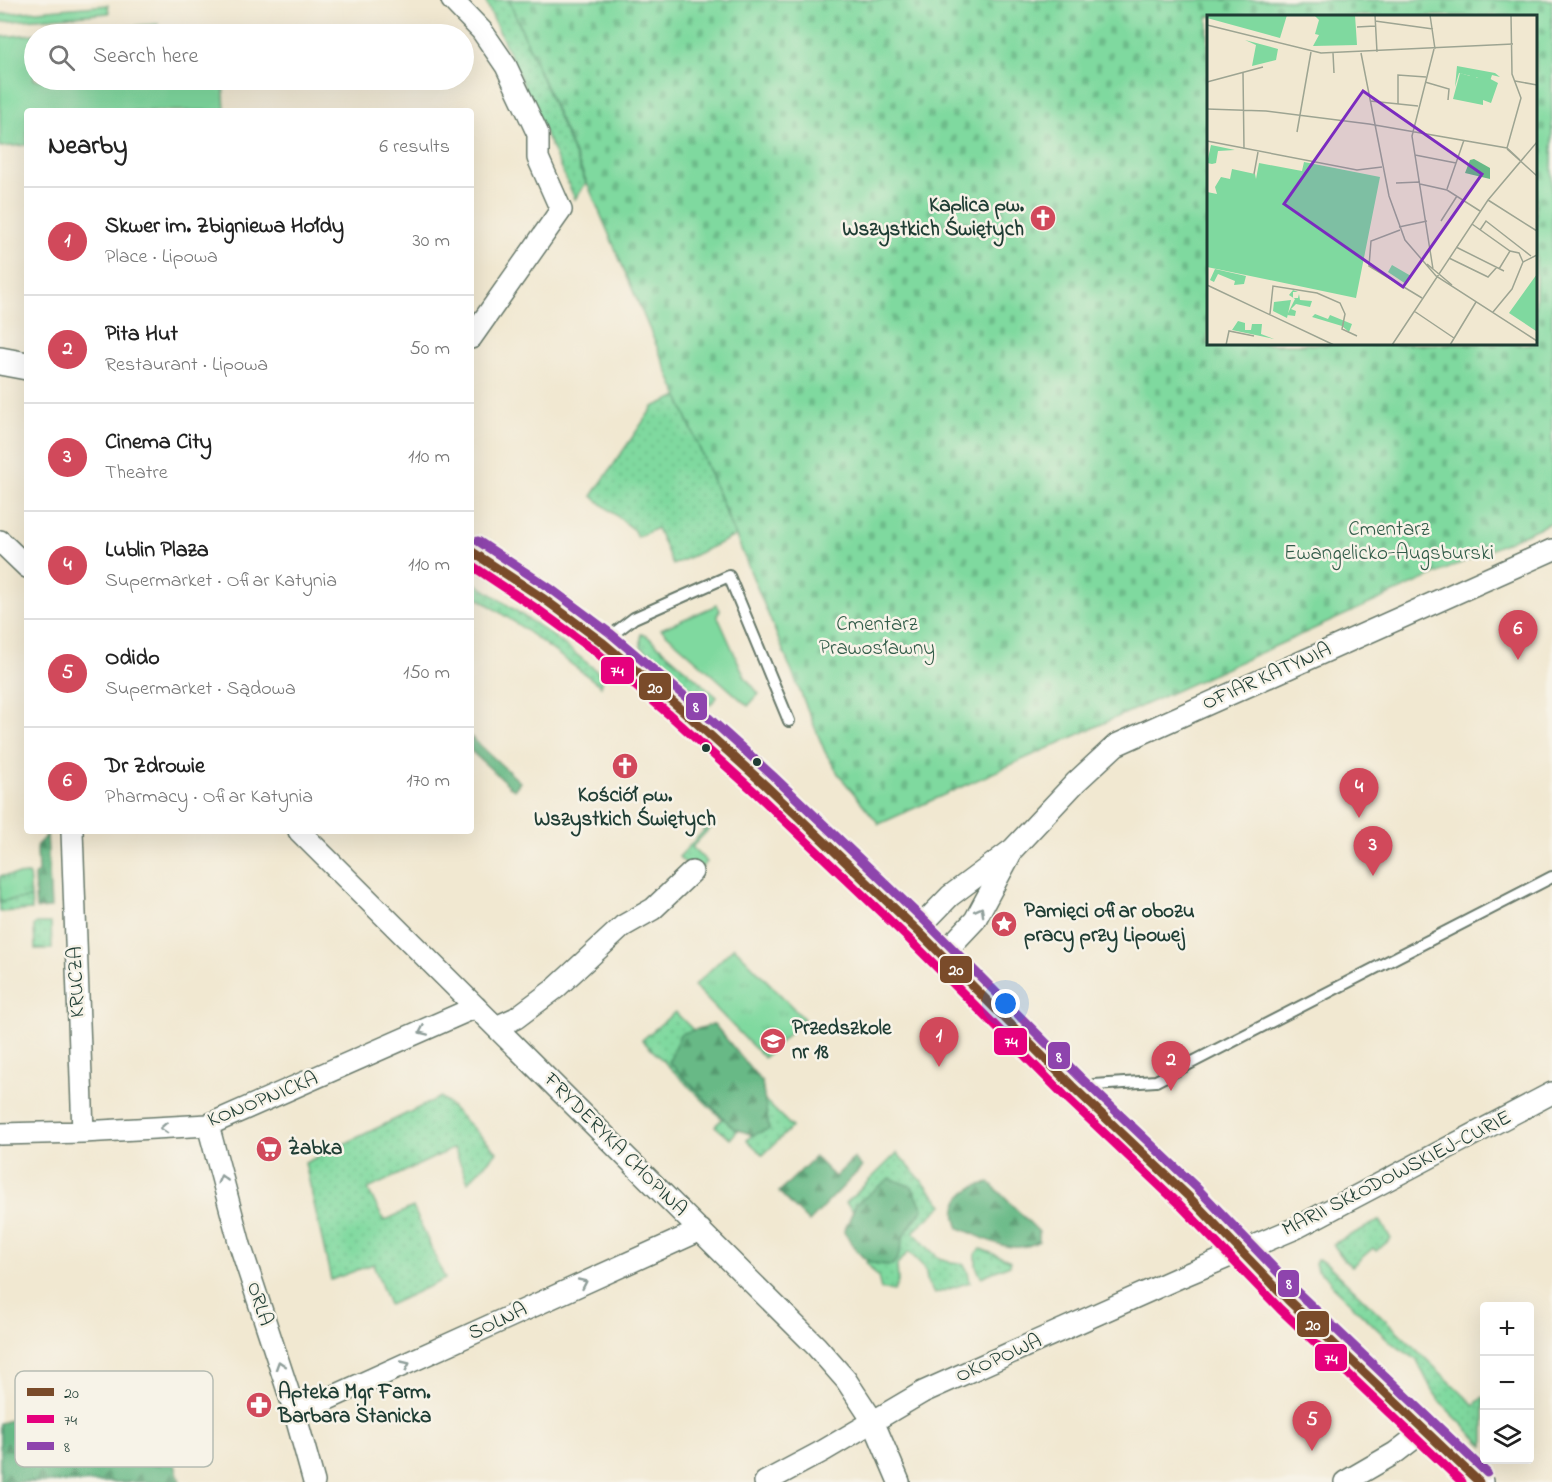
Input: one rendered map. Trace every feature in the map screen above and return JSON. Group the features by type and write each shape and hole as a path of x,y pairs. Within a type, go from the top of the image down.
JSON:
{"street":[{"path":"452,0 482,31 506,66 538,134 538,158 561,210 474,334"},
{"path":"0,361 24,365"},
{"path":"0,541 24,564"},
{"name":"OFIAR KATYNIA","path":"917,930 950,896 1013,849 1076,782 1116,745 1552,550"},
{"path":"474,553 544,599 602,642 680,708 765,785 917,930 1072,1086 1188,1196 1241,1252 1479,1482"},
{"name":"KRUCZA","path":"72,834 83,1132"},
{"name":"FRYDERYKA CHOPINA","path":"302,834 816,1346 846,1380 873,1421 899,1482"},
{"name":"OFIAR KATYNIA","path":"942,955 975,920 1013,849"},
{"path":"496,1027 516,1018 556,988 623,926 653,909 692,872"},
{"name":"KONOPNICKA","path":"0,1134 208,1125 476,1007"},
{"name":"MARII SKŁODOWSKIEJ-CURIE","path":"1241,1252 1296,1228 1552,1093"},
{"name":"ORLA","path":"208,1125 240,1245 295,1414 314,1482"},
{"name":"SOLNA","path":"295,1414 701,1230"},
{"name":"OKOPOWA","path":"765,1482 923,1392 1241,1252"},
{"path":"1350,1481 1395,1453 1425,1430"}],"lane":[{"path":"602,642 634,618 729,576 789,721"},
{"path":"1072,1086 1156,1081 1552,877"}],"green space":[{"path":"485,0 509,0 586,183 575,199"},
{"path":"509,0 1552,0 1552,522 879,824 839,775 825,752 678,396"},
{"path":"108,5 109,13 0,22 0,14"},
{"path":"24,35 24,90 224,90 225,108 24,108 24,145 0,147 0,37"},
{"path":"678,396 735,536 673,565 657,528 637,537 633,529 592,496 653,407"},
{"path":"474,582 557,639 597,671 601,677 601,686 474,595"},
{"path":"717,605 720,610 717,615 745,677 759,694 748,706 661,629"},
{"path":"641,634 647,636 717,697 710,705 641,647"},
{"path":"474,740 520,782 514,790 474,754"},
{"path":"709,825 711,827 692,847 707,862 696,873 679,857"},
{"path":"47,835 51,908 36,909 34,876 38,872 37,845"},
{"path":"29,874 31,898 0,901 0,876"},
{"path":"31,898 32,910 0,912 0,901"},
{"path":"51,923 52,949 35,949 34,925"},
{"path":"734,947 804,1019 764,1058 694,986"},
{"path":"675,1012 792,1127 763,1155 747,1140 766,1119 756,1110 730,1139 715,1126 722,1119 642,1040"},
{"path":"714,1024 762,1082 769,1129 753,1135 733,1128 669,1062 680,1034"},
{"path":"441,1097 497,1152 468,1182 454,1148 368,1189 384,1221 413,1207 445,1279 389,1305 373,1264 331,1280 305,1163"},
{"path":"897,1153 943,1205 913,1232 941,1259 963,1264 970,1282 934,1294 927,1280 925,1268 909,1252 897,1264 898,1282 894,1291 881,1289 878,1277 866,1262 874,1234 846,1203"},
{"path":"815,1157 835,1177 854,1158 862,1167 809,1222 779,1192"},
{"path":"890,1178 912,1187 923,1209 904,1235 898,1258 892,1265 882,1265 863,1257 844,1232 856,1204"},
{"path":"990,1183 1039,1232 1039,1241 1019,1247 1009,1247 959,1228 956,1210 961,1197 973,1188"},
{"path":"1380,1220 1391,1239 1376,1251 1373,1248 1352,1266 1344,1260 1333,1244"},
{"path":"981,1249 1011,1261 1010,1265 981,1277 976,1266 976,1253"},
{"path":"1317,1259 1326,1263 1474,1405 1480,1400 1480,1442 1444,1406 1432,1390 1416,1359 1393,1344 1332,1286 1330,1280 1317,1270 1315,1263"},
{"path":"15,1419 15,1467 176,1467 180,1482 0,1482 0,1423"}],"transit line":[{"name":"8","path":"478,541 551,589 610,633 688,699 773,776 926,922 1080,1077 1196,1187 1296,1291 1487,1473"},
{"name":"20","path":"474,553 544,599 602,642 680,708 765,785 917,930 1072,1086 1188,1196 1288,1300 1479,1482"},
{"name":"74","path":"474,567 595,651 757,794 909,939 1064,1095 1180,1205 1280,1309 1462,1482"}],"place":[{"name":"Kaplica pw. Wszystkich Świętych","path":"1043,218"},
{"name":"Dr Zdrowie","path":"1518,660"},
{"name":"Kościół pw. Wszystkich Świętych","path":"625,766"},
{"name":"Lublin Plaza","path":"1359,818"},
{"name":"Cinema City","path":"1373,876"},
{"name":"Pamięci ofiar obozu pracy przy Lipowej","path":"1004,924"},
{"name":"Przedszkole nr 18","path":"773,1041"},
{"name":"Skwer im. Zbigniewa Hołdy","path":"939,1067"},
{"name":"Pita Hut","path":"1171,1091"},
{"name":"Żabka","path":"269,1149"},
{"name":"Apteka Mgr Farm. Barbara Stanicka","path":"259,1405"},
{"name":"Odido","path":"1312,1451"}],"park label":[{"name":"Cmentarz Ewangelicko-Augsburski","path":"1389,542"},
{"name":"Cmentarz Prawosławny","path":"877,637"}]}
